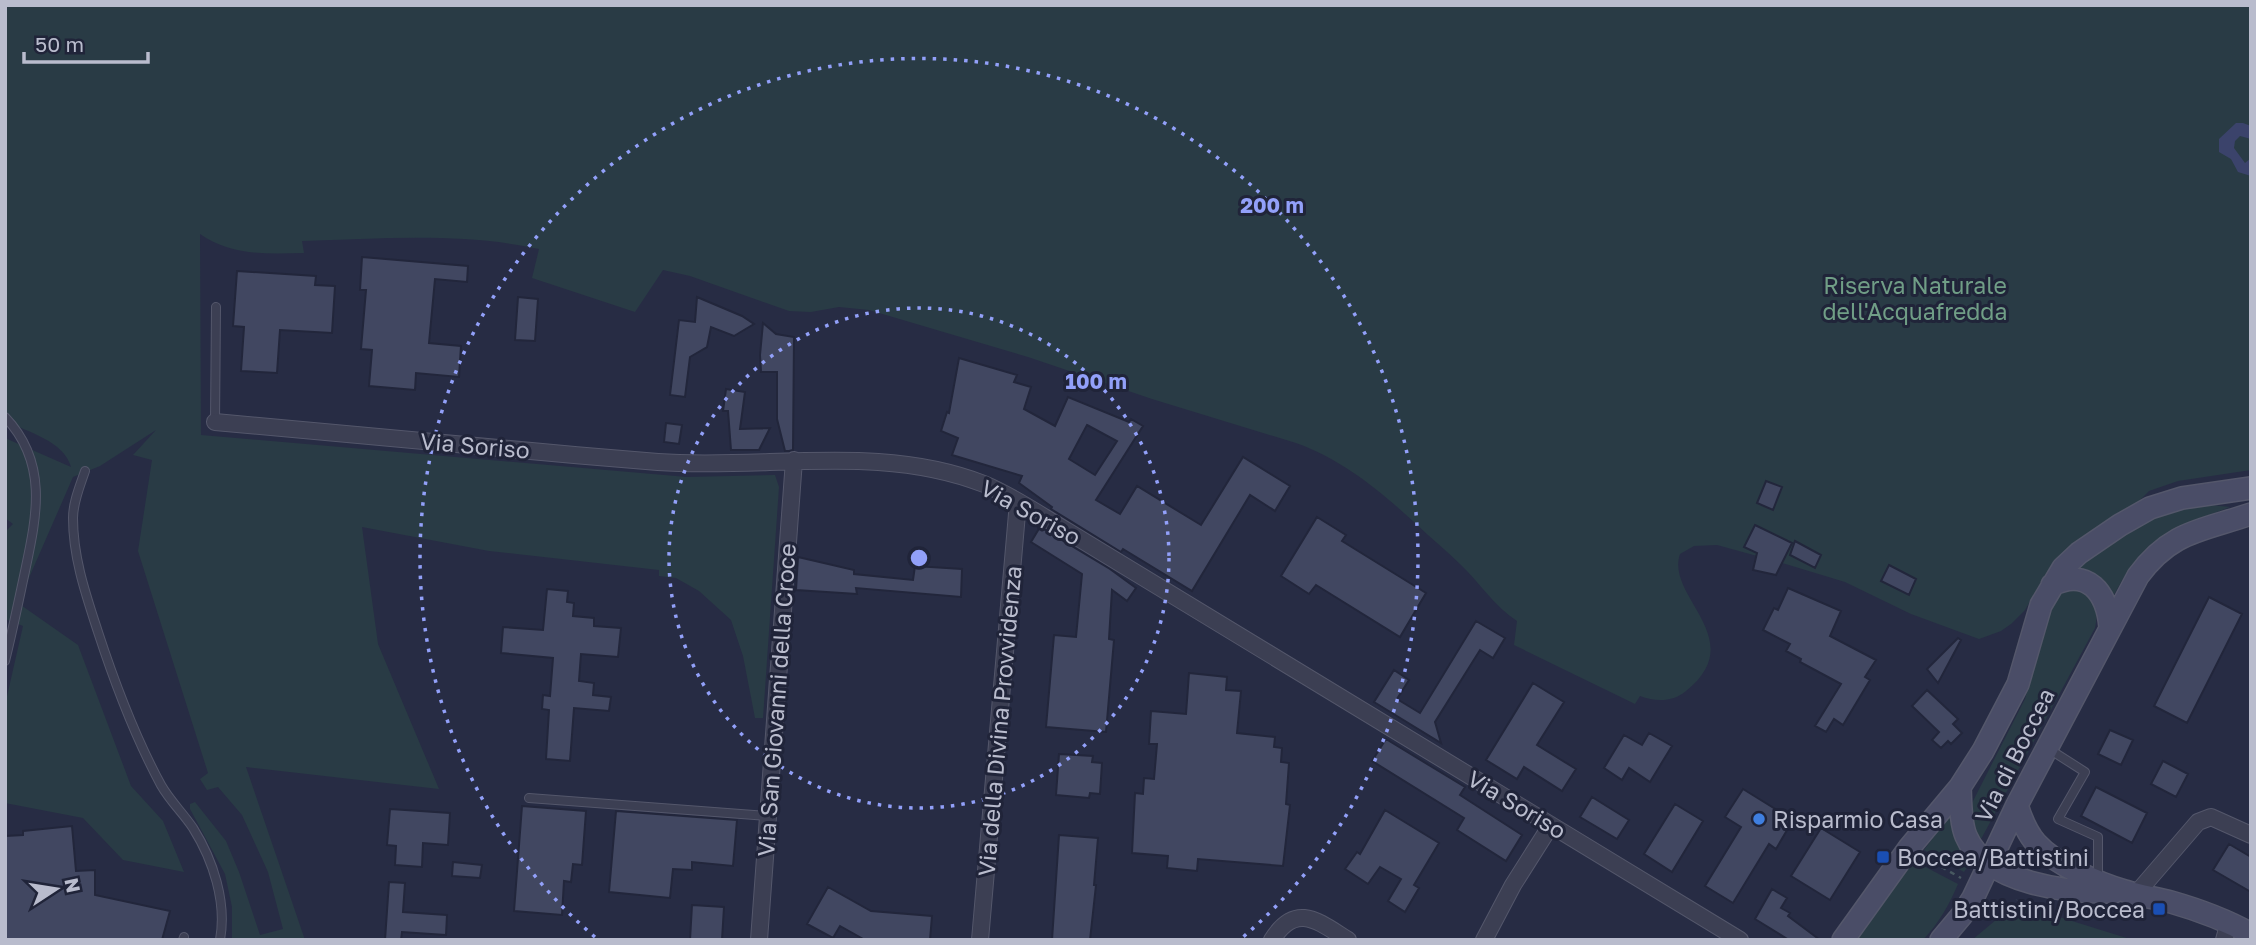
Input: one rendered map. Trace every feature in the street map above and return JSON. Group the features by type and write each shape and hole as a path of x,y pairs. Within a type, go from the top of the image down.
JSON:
{"main road":[{"name":"Via di Boccea","path":"1843,940 1909,848 1960,787 1983,751 2014,692 2041,605 2063,568 2079,553 2150,508 2182,498 2251,488"},
{"name":"Via di Boccea","path":"1941,940 1969,906 1988,862 2046,748 2138,576 2163,547 2189,533 2251,514"},
{"path":"2052,584 2073,579 2093,585 2104,600 2110,627"},
{"path":"1960,787 1962,821 1966,836 1973,848 1988,862 2037,884 2131,893"},
{"path":"2017,805 2025,827 2043,849 2098,881 2131,893 2169,901 2226,931 2251,934"}],"street":[{"name":"Via Soriso","path":"215,422 689,464 842,461 920,468 982,484 1018,502 1740,940"},
{"name":"Via San Giovanni della Croce","path":"759,940 794,460"},
{"name":"Via della Divina Provvidenza","path":"980,940 1018,502"},
{"path":"2131,893 2197,822 2211,817 2251,835"},
{"path":"1484,940 1513,885 1551,825"},
{"path":"1272,940 1284,923 1304,917 1317,920 1348,940"}],"lane":[{"path":"215,422 216,307"},
{"path":"5,416 15,428 29,457 37,494 34,530 5,661"},
{"path":"85,471 73,517 81,579 111,670 132,722 162,787 194,830 212,870 222,901 220,940"},
{"path":"2046,748 2085,772 2058,819 2098,837 2098,881"},
{"path":"529,798 768,816"}],"path":[{"path":"1922,855 1965,880"},
{"path":"2011,904 2014,906 2017,900"}],"green space":[{"name":"Riserva Naturale dell'Acquafredda","path":"5,5 2251,5 2251,470 2178,481 2149,491 2136,504 2097,527 2057,560 2025,610 2011,624 1979,639 1911,614 1845,582 1717,545 1694,546 1680,554 1679,570 1709,636 1710,654 1704,672 1686,691 1676,697 1658,700 1640,696 1635,704 1514,645 1517,621 1452,557 1367,482 1333,460 1296,443 1152,399 1028,357 869,310 839,307 811,312 789,311 690,276 663,270 635,312 532,278 539,249 480,240 421,238 302,241 304,253 263,253 237,250 200,234 201,435 687,477 775,475 779,487 763,718 755,718 743,656 731,620 699,591 676,578 659,576 659,570 489,551 362,527 378,644 439,789 246,767 305,940 232,940 232,907 225,874 190,809 190,804 195,802 226,841 260,935 283,929 268,872 242,815 218,787 207,790 200,779 208,773 138,551 152,460 133,455 156,430 100,466 73,477 18,603 78,645 131,786 163,821 184,872 123,860 83,818 5,803 5,705 23,626 5,619 5,532 13,524 5,518 5,438 71,467 61,450 53,444 5,421"},
{"path":"2211,505 2230,507 2158,539 2134,563 2111,601 2076,571 2105,545 2137,526 2173,512"},
{"path":"2061,588 2082,589 2093,602 2096,611 2095,628 1980,841 1971,824 1972,803 2025,699 2044,627"},
{"path":"1952,812 1956,839 1972,860 1964,872 1924,850"},
{"path":"1914,861 1958,884 1934,927 1923,940 1857,940"},
{"path":"2021,905 2133,940 1972,940 2003,914"}],"water":[{"path":"2236,123 2251,126 2251,139 2240,136 2235,141 2234,148 2245,163 2251,158 2251,176 2238,172 2231,159 2219,152 2219,139"}],"building":[{"path":"362,257 468,266 467,282 435,279 429,343 461,346 459,377 416,373 415,390 369,386 372,350 361,349 366,290 360,290"},
{"path":"237,271 316,276 315,285 335,286 332,333 280,330 277,373 241,371 244,327 233,326"},
{"path":"518,297 538,299 535,341 515,340"},
{"path":"697,297 754,324 734,336 711,327 707,347 690,357 685,397 670,395 679,320 695,322"},
{"path":"763,323 776,334 794,337 793,450 789,451 785,451 777,419 777,372 761,372"},
{"path":"959,358 1017,375 1014,382 1031,387 1024,409 1055,426 1068,397 1129,422 1131,419 1143,426 1096,500 1120,514 1137,486 1201,525 1243,457 1290,486 1275,511 1250,495 1192,591 1051,509 1052,507 1019,483 1022,476 952,455 958,438 941,431 947,412 949,413","holes":["1087,425 1117,441 1095,475 1069,459"]},
{"path":"726,389 745,392 740,429 770,428 759,450 731,450 728,411 723,411"},
{"path":"666,423 682,425 679,444 664,442"},
{"path":"1766,481 1782,487 1773,510 1757,503"},
{"path":"1317,517 1346,535 1342,541 1426,593 1400,637 1316,585 1309,594 1281,576"},
{"path":"1755,525 1792,543 1776,575 1753,570 1757,553 1744,547"},
{"path":"1040,527 1136,588 1127,601 1112,590 1109,639 1114,640 1106,732 1046,727 1054,635 1076,637 1082,574 1031,542"},
{"path":"1795,541 1821,555 1815,568 1790,555"},
{"path":"798,557 854,570 854,574 913,580 915,566 962,569 961,597 856,588 857,594 796,590"},
{"path":"1889,565 1916,579 1909,595 1881,581"},
{"path":"1788,588 1841,611 1830,636 1876,660 1865,677 1870,680 1843,725 1834,719 1826,732 1815,726 1841,684 1800,662 1801,659 1786,651 1790,644 1763,630 1774,608 1778,610"},
{"path":"547,589 568,591 567,602 574,603 573,616 594,618 594,626 621,628 618,657 581,654 579,681 594,683 593,695 611,697 609,711 574,708 570,761 546,759 549,710 542,709 543,695 550,696 553,658 501,653 503,627 543,630"},
{"path":"2209,597 2242,614 2187,723 2154,706"},
{"path":"1476,621 1505,638 1493,658 1480,650 1435,722 1441,743 1374,702 1394,670 1409,680 1397,699 1420,713"},
{"path":"1958,638 1961,640 1938,683 1927,669"},
{"path":"1189,673 1227,677 1226,690 1241,691 1237,733 1275,737 1274,747 1282,748 1281,762 1289,763 1286,804 1290,805 1283,866 1198,859 1197,871 1167,868 1168,856 1132,853 1135,793 1143,794 1144,778 1154,779 1157,744 1149,744 1151,711 1186,714"},
{"path":"1533,683 1564,702 1537,745 1576,769 1562,791 1524,767 1517,779 1486,760"},
{"path":"1927,690 1958,719 1953,724 1962,733 1951,744 1948,741 1941,748 1932,740 1939,732 1912,706"},
{"path":"2110,730 2133,740 2121,765 2098,754"},
{"path":"1649,733 1672,746 1650,782 1629,768 1622,780 1604,768 1624,735 1642,745"},
{"path":"1386,739 1465,787 1460,795 1522,835 1506,861 1457,830 1464,818 1372,761"},
{"path":"1059,754 1093,756 1092,762 1102,763 1100,794 1090,793 1089,798 1056,795"},
{"path":"2163,761 2188,774 2176,797 2151,784"},
{"path":"2096,787 2147,813 2132,843 2081,816"},
{"path":"1743,789 1793,820 1776,849 1769,844 1733,903 1705,886 1741,827 1725,817"},
{"path":"1592,797 1629,820 1617,839 1580,817"},
{"path":"1675,804 1703,821 1672,872 1644,854"},
{"path":"522,806 586,811 582,865 573,864 571,882 564,881 562,915 514,911"},
{"path":"390,809 450,813 448,845 423,843 422,867 395,865 396,846 387,845"},
{"path":"1385,810 1439,843 1414,885 1419,888 1405,912 1388,901 1401,879 1380,867 1368,884 1345,869 1357,852 1360,854"},
{"path":"616,811 737,820 733,866 692,862 692,870 673,869 670,898 609,892"},
{"path":"72,826 76,871 95,870 95,895 170,911 162,940 5,940 5,836 23,835 23,831"},
{"path":"1821,828 1860,852 1830,900 1791,876"},
{"path":"1059,835 1098,838 1090,940 1052,940"},
{"path":"2229,844 2251,857 2251,892 2213,870"},
{"path":"453,862 482,865 480,878 452,876"},
{"path":"389,882 405,883 403,912 447,915 446,935 402,932 401,940 385,940"},
{"path":"828,887 871,911 932,916 930,940 865,940 840,926 833,938 807,924"},
{"path":"1772,889 1787,898 1781,908 1790,913 1788,916 1820,940 1789,940 1755,919"},
{"path":"692,905 724,907 722,940 690,940"}],"place":[{"name":"Risparmio Casa","path":"1759,819"},
{"name":"Boccea/Battistini","path":"1883,857"},
{"name":"Battistini/Boccea","path":"2159,909"}]}
